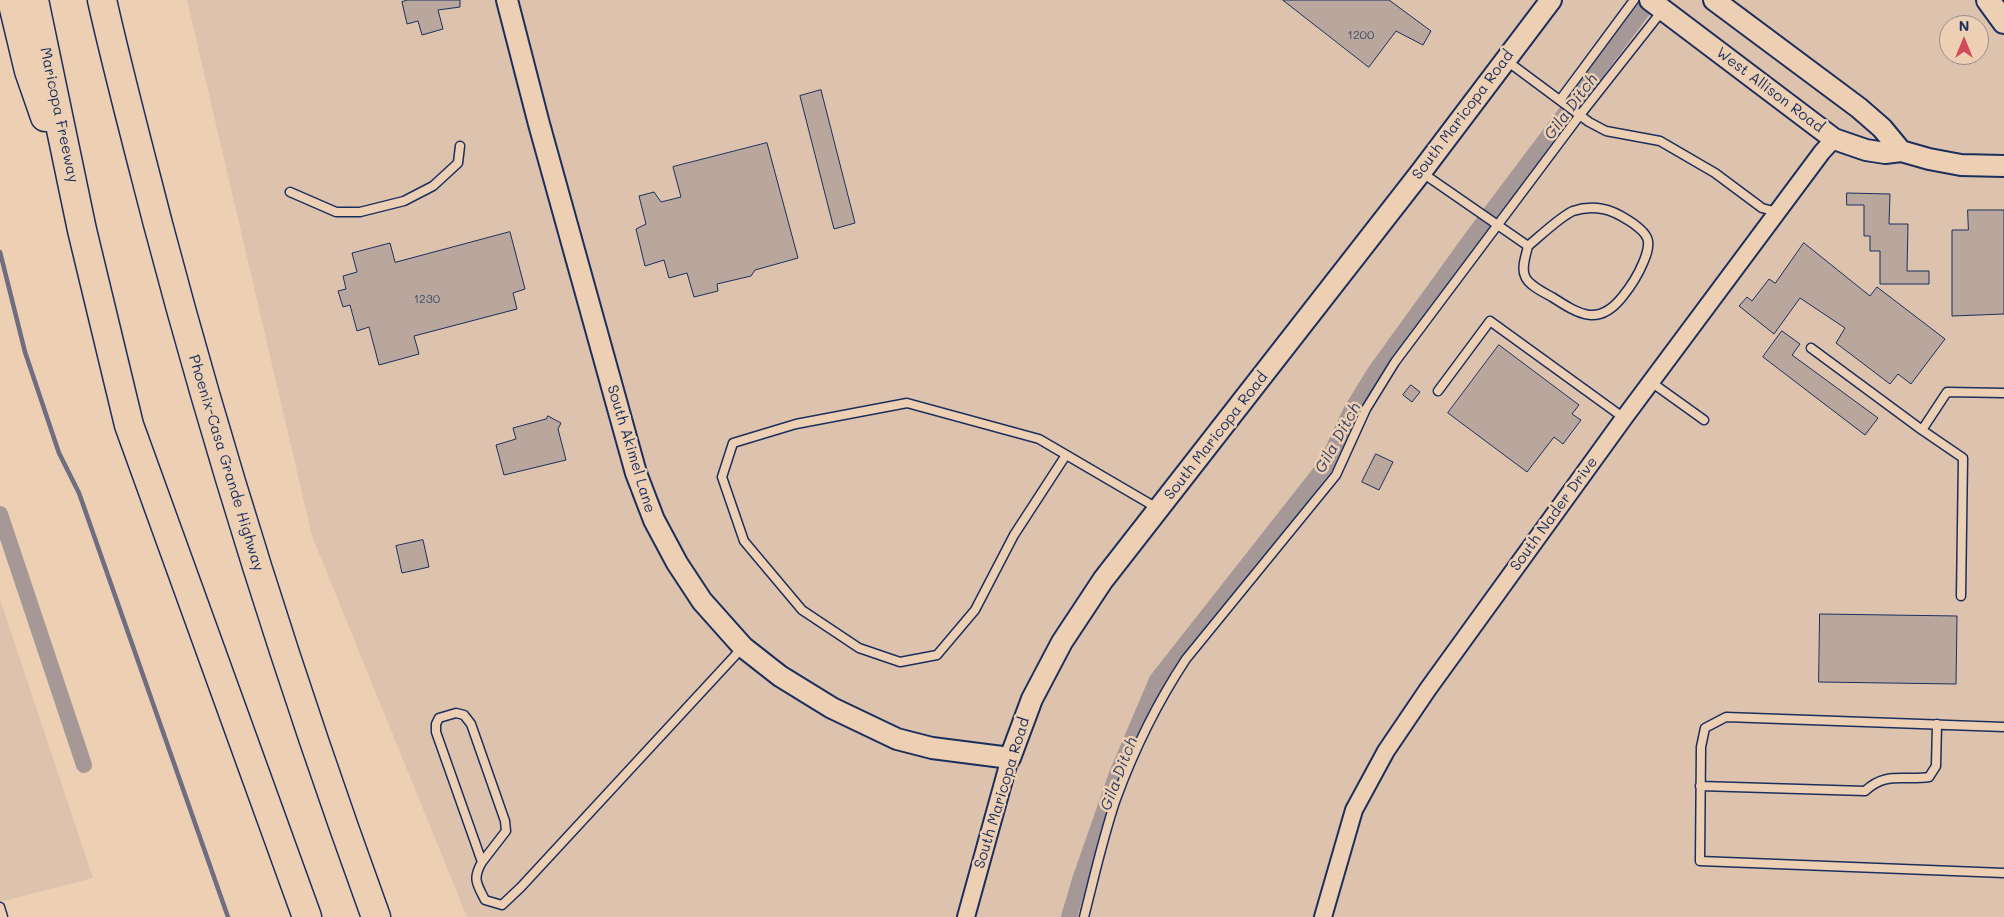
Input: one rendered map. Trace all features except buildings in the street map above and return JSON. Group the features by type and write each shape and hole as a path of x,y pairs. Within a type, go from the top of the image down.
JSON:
{"highway":[{"path":"12,0 30,71 82,230 129,425 307,917"},
{"name":"Maricopa Freeway","path":"34,0 82,230"},
{"name":"Phoenix-Casa Grande Highway","path":"102,0 178,298 230,482 304,714 376,917"}],"main road":[{"path":"1988,0 2004,22"}],"street":[{"name":"South Akimel Lane","path":"507,0 539,124 636,473 654,520 677,563 702,601 743,647 780,676 832,708 897,739 932,748 1010,758"},
{"name":"South Maricopa Road","path":"966,917 1010,758 1032,699 1062,642 1103,580 1422,172 1551,0"},
{"path":"1714,0 1859,108 1882,128 1901,151"},
{"name":"West Allison Road","path":"1656,5 1834,139 1866,150 1885,153 1901,151 1961,165 2004,166"},
{"name":"South Nader Drive","path":"1323,917 1354,810 1386,751 1428,689 1624,418 1822,152 1834,139"}],"lane":[{"path":"1560,100 1634,0"},
{"path":"1084,917 1116,801 1140,742 1163,696 1186,659 1336,475 1376,392 1395,362 1580,115 1656,5"},
{"path":"1506,60 1589,122 1606,131 1660,141 1715,173 1762,208 1777,212"},
{"path":"290,192 336,212 360,212 404,201 432,186 458,163 460,146"},
{"path":"1422,172 1528,246"},
{"path":"1584,208 1604,209 1628,220 1643,232 1648,239 1648,251 1630,288 1614,308 1602,314 1590,315 1573,310 1525,278 1523,269 1528,246 1571,212 1584,208"},
{"path":"1438,391 1490,321 1624,418"},
{"path":"1811,348 1963,458 1962,596"},
{"path":"1651,382 1704,420"},
{"path":"1922,430 1947,392 2004,393"},
{"path":"1066,455 1014,535 975,610 937,655 900,662 859,648 802,610 744,541 722,477 733,443 796,424 907,402 1039,439 1159,509"},
{"path":"482,862 436,732 436,724 439,718 456,713 464,715 471,724 505,820 506,831 476,872 476,883 485,900 502,905 521,887 743,647"},
{"path":"2004,727 1726,717 1705,728 1701,748 1700,786 1700,862 2004,873"},
{"path":"1700,786 1865,791 1874,782 1886,778 1916,779 1929,777 1936,766 1937,724"},
{"path":"0,906 3,917"}],"shaded area":[{"path":"187,0 2004,0 2004,917 467,917 312,536"},
{"path":"0,599 93,878 0,902"}],"waterway":[{"name":"Gila Ditch","path":"1069,917 1117,774 1157,680 1326,465 1351,411 1375,372 1474,235 1643,10"},
{"path":"0,252 25,352 59,453 79,493 228,917"},
{"path":"0,514 84,765"}]}
